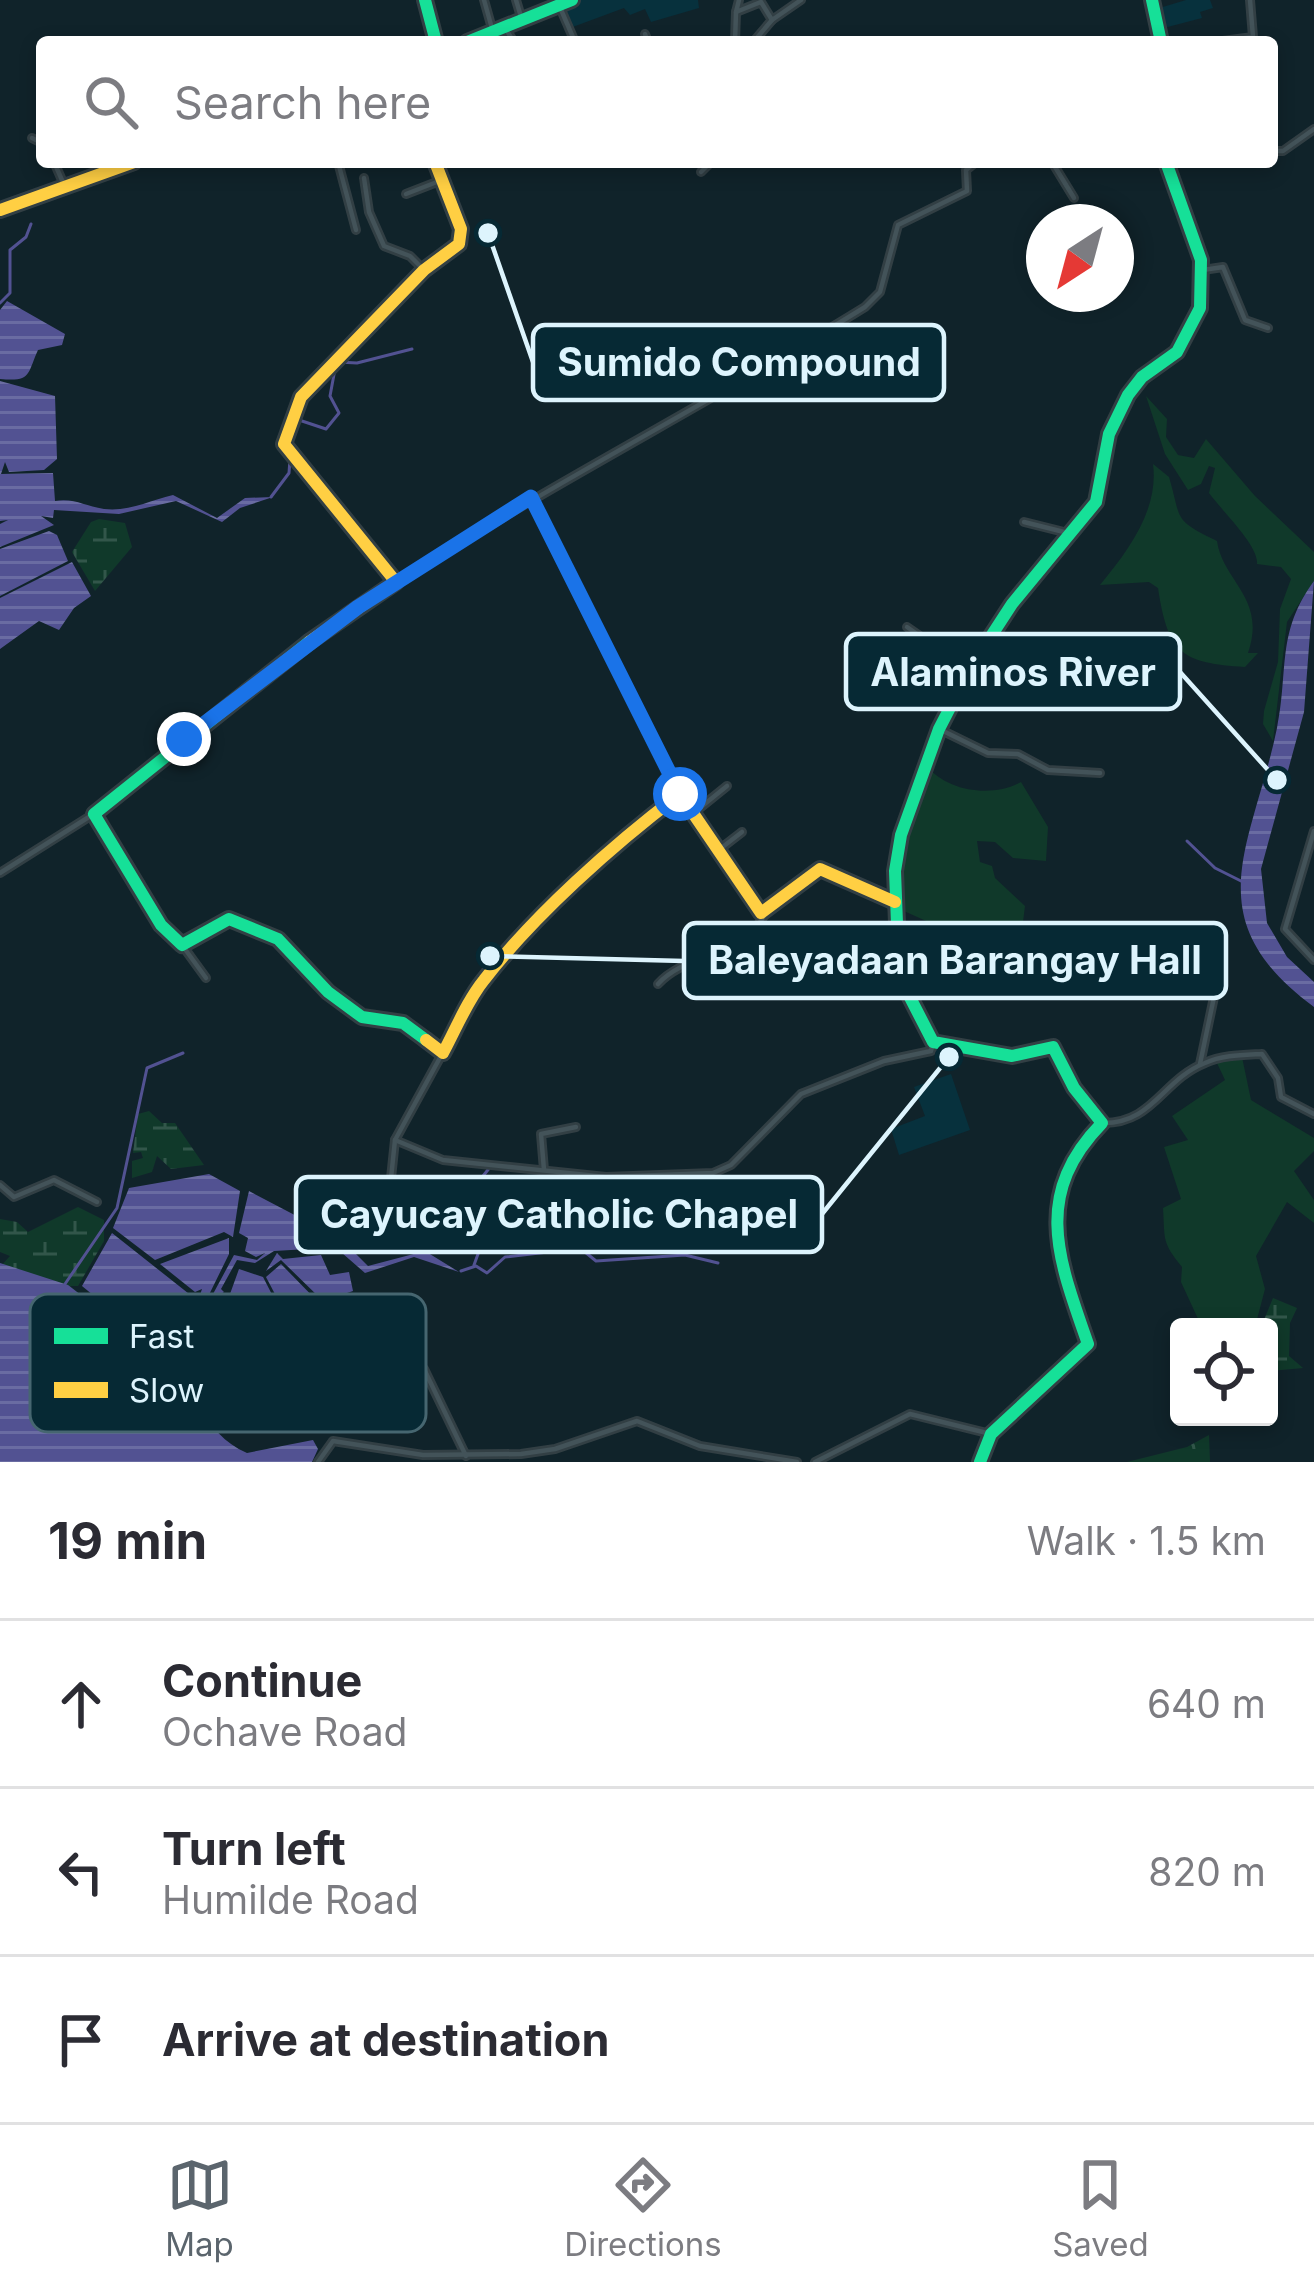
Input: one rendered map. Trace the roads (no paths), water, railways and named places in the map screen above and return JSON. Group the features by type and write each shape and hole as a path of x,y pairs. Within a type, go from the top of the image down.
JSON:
{"street":[{"path":"425,0 434,36"},
{"path":"484,0 506,36"},
{"path":"516,0 522,20"},
{"path":"735,36 739,0"},
{"path":"758,36 801,0"},
{"path":"1152,0 1160,36"},
{"path":"1250,0 1253,36"},
{"path":"736,12 762,2 772,20"},
{"path":"484,36 566,3 574,36"},
{"path":"1278,150 1314,129"},
{"path":"32,138 36,140"},
{"path":"57,168 65,187"},
{"path":"0,210 108,168"},
{"path":"340,168 356,230"},
{"path":"396,582 284,442 297,402 424,270 461,240 437,168"},
{"path":"701,172 705,168"},
{"path":"0,872 94,814 288,656 396,582 531,497 865,307 878,296 898,225 968,190 969,168"},
{"path":"1056,168 1074,198"},
{"path":"936,1047 899,976 895,902 901,835 939,729 982,647 1101,491 1109,434 1128,395 1142,377 1177,352 1196,320 1203,270 1168,168"},
{"path":"364,178 369,212 384,246 410,256 424,270"},
{"path":"406,194 442,180"},
{"path":"1203,270 1223,267 1245,320 1268,328"},
{"path":"531,497 680,794 716,852 764,914"},
{"path":"1024,522 1072,534"},
{"path":"907,627 969,670"},
{"path":"982,647 1018,656"},
{"path":"939,729 988,753 1018,754 1045,769 1100,773"},
{"path":"692,815 727,786"},
{"path":"385,1245 395,1140 481,983 634,829 680,794"},
{"path":"94,814 161,925 206,978"},
{"path":"1314,831 1285,929 1314,960"},
{"path":"716,852 742,832"},
{"path":"658,984 670,972 707,958 745,935 807,874 820,869 895,902"},
{"path":"182,945 224,921 248,922 278,939 328,992 362,1017 403,1023 443,1053"},
{"path":"1200,1064 1214,997 1209,983"},
{"path":"395,1140 443,1160 614,1178 719,1172 801,1094 884,1061 936,1047 1012,1056 1048,1046 1057,1049 1074,1088 1102,1123 1120,1124 1151,1110 1172,1083 1200,1064 1264,1054 1279,1081 1281,1097 1314,1114"},
{"path":"980,1462 991,1434 1088,1344 1063,1273 1057,1193 1070,1156 1102,1123"},
{"path":"544,1170 541,1133 576,1127"},
{"path":"0,1185 14,1197 54,1180 97,1202"},
{"path":"426,1374 466,1456"},
{"path":"815,1462 910,1414 991,1434"},
{"path":"318,1462 333,1441 405,1454 466,1456 555,1449 633,1421 704,1447 797,1462"}],"waterway":[{"path":"0,303 10,293 10,250 26,237 31,224"},
{"path":"338,362 357,363 412,349"},
{"path":"299,420 326,429 339,413 330,396 335,369"},
{"path":"271,497 289,473 292,430"},
{"path":"1187,841 1215,868 1243,882"},
{"path":"65,1284 117,1208 147,1068 183,1053"},
{"path":"426,1251 432,1228 457,1206 480,1207 479,1181 491,1166"},
{"path":"474,1265 493,1213 516,1206"},
{"path":"461,1271 476,1266 487,1273 505,1257 548,1252 585,1252 596,1261 685,1255 718,1263"}],"place":[{"name":"Sumido Compound","path":"488,233"},
{"name":"Alaminos River","path":"1277,780"},
{"name":"Baleyadaan Barangay Hall","path":"490,956"},
{"name":"Cayucay Catholic Chapel","path":"949,1057"}]}
